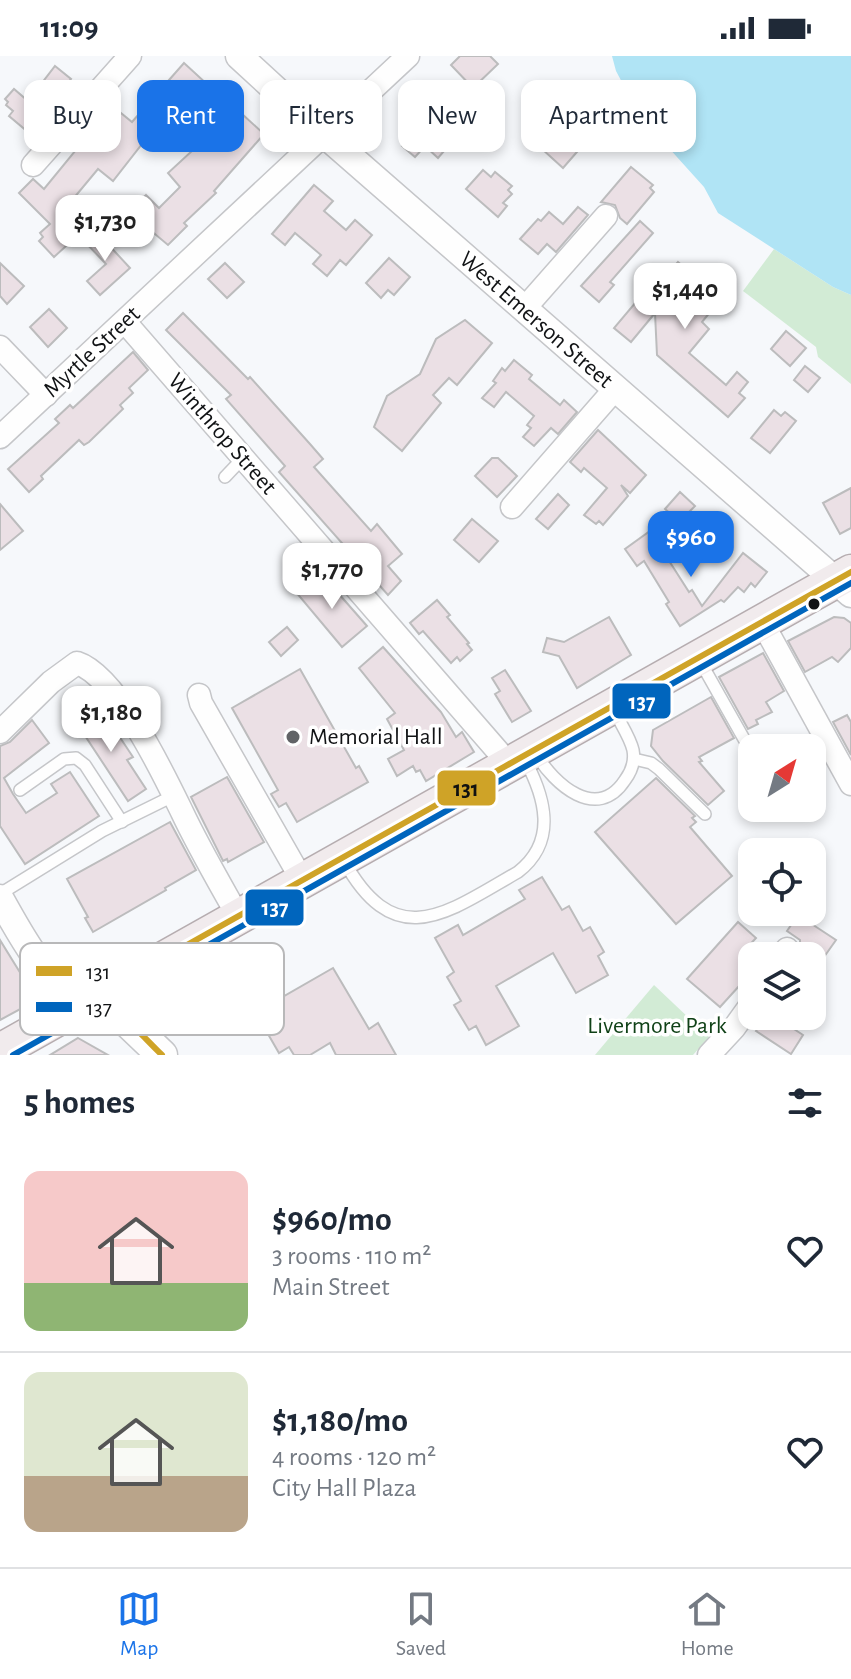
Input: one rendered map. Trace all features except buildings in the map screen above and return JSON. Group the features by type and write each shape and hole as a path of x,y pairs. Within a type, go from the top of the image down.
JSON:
{"main road":[{"path":"190,943 698,657 845,582"},
{"path":"0,1051 28,1035"},
{"path":"114,1035 145,1055"},
{"path":"141,1035 162,1055"}],"street":[{"path":"33,165 130,56"},
{"name":"West Emerson Street","path":"239,56 265,80"},
{"name":"Myrtle Street","path":"382,80 408,56"},
{"name":"Myrtle Street","path":"0,437 305,152"},
{"name":"West Emerson Street","path":"345,152 615,389 845,582"},
{"path":"524,309 606,216"},
{"name":"Winthrop Street","path":"125,322 243,458 522,757"},
{"path":"0,347 46,395"},
{"path":"512,507 615,389"},
{"path":"762,622 823,734"},
{"path":"0,732 51,682 77,663 90,670 113,693 175,795 238,916"},
{"path":"199,695 302,880"},
{"path":"826,739 851,784"},
{"path":"0,896 26,943"},
{"path":"709,1055 738,1022"}],"lane":[{"path":"225,477 243,458"},
{"path":"698,657 741,734"},
{"path":"522,757 571,791 595,800 612,794 628,776 634,759 632,748 611,706"},
{"path":"342,857 360,888 386,910 423,918 455,909 528,865 537,850 544,827 543,802 539,787 522,757"},
{"path":"20,790 64,759 76,758 85,765 122,822"},
{"path":"634,759 655,766 705,814"},
{"path":"0,896 81,843 175,795"}],"green space":[{"path":"774,249 851,295 851,384 818,357 816,347 743,291"},
{"name":"Livermore Park","path":"654,985 709,1037 693,1055 595,1055"}],"water":[{"path":"612,56 851,56 851,295 833,287 718,213 704,187 672,152 696,152 696,80 621,80"}],"transit line":[{"name":"131","path":"191,943 851,572"},
{"name":"137","path":"212,943 851,583"},
{"name":"137","path":"13,1055 49,1035"},
{"name":"131","path":"142,1035 162,1055"}],"place":[{"name":"Memorial Hall","path":"293,737"}]}
